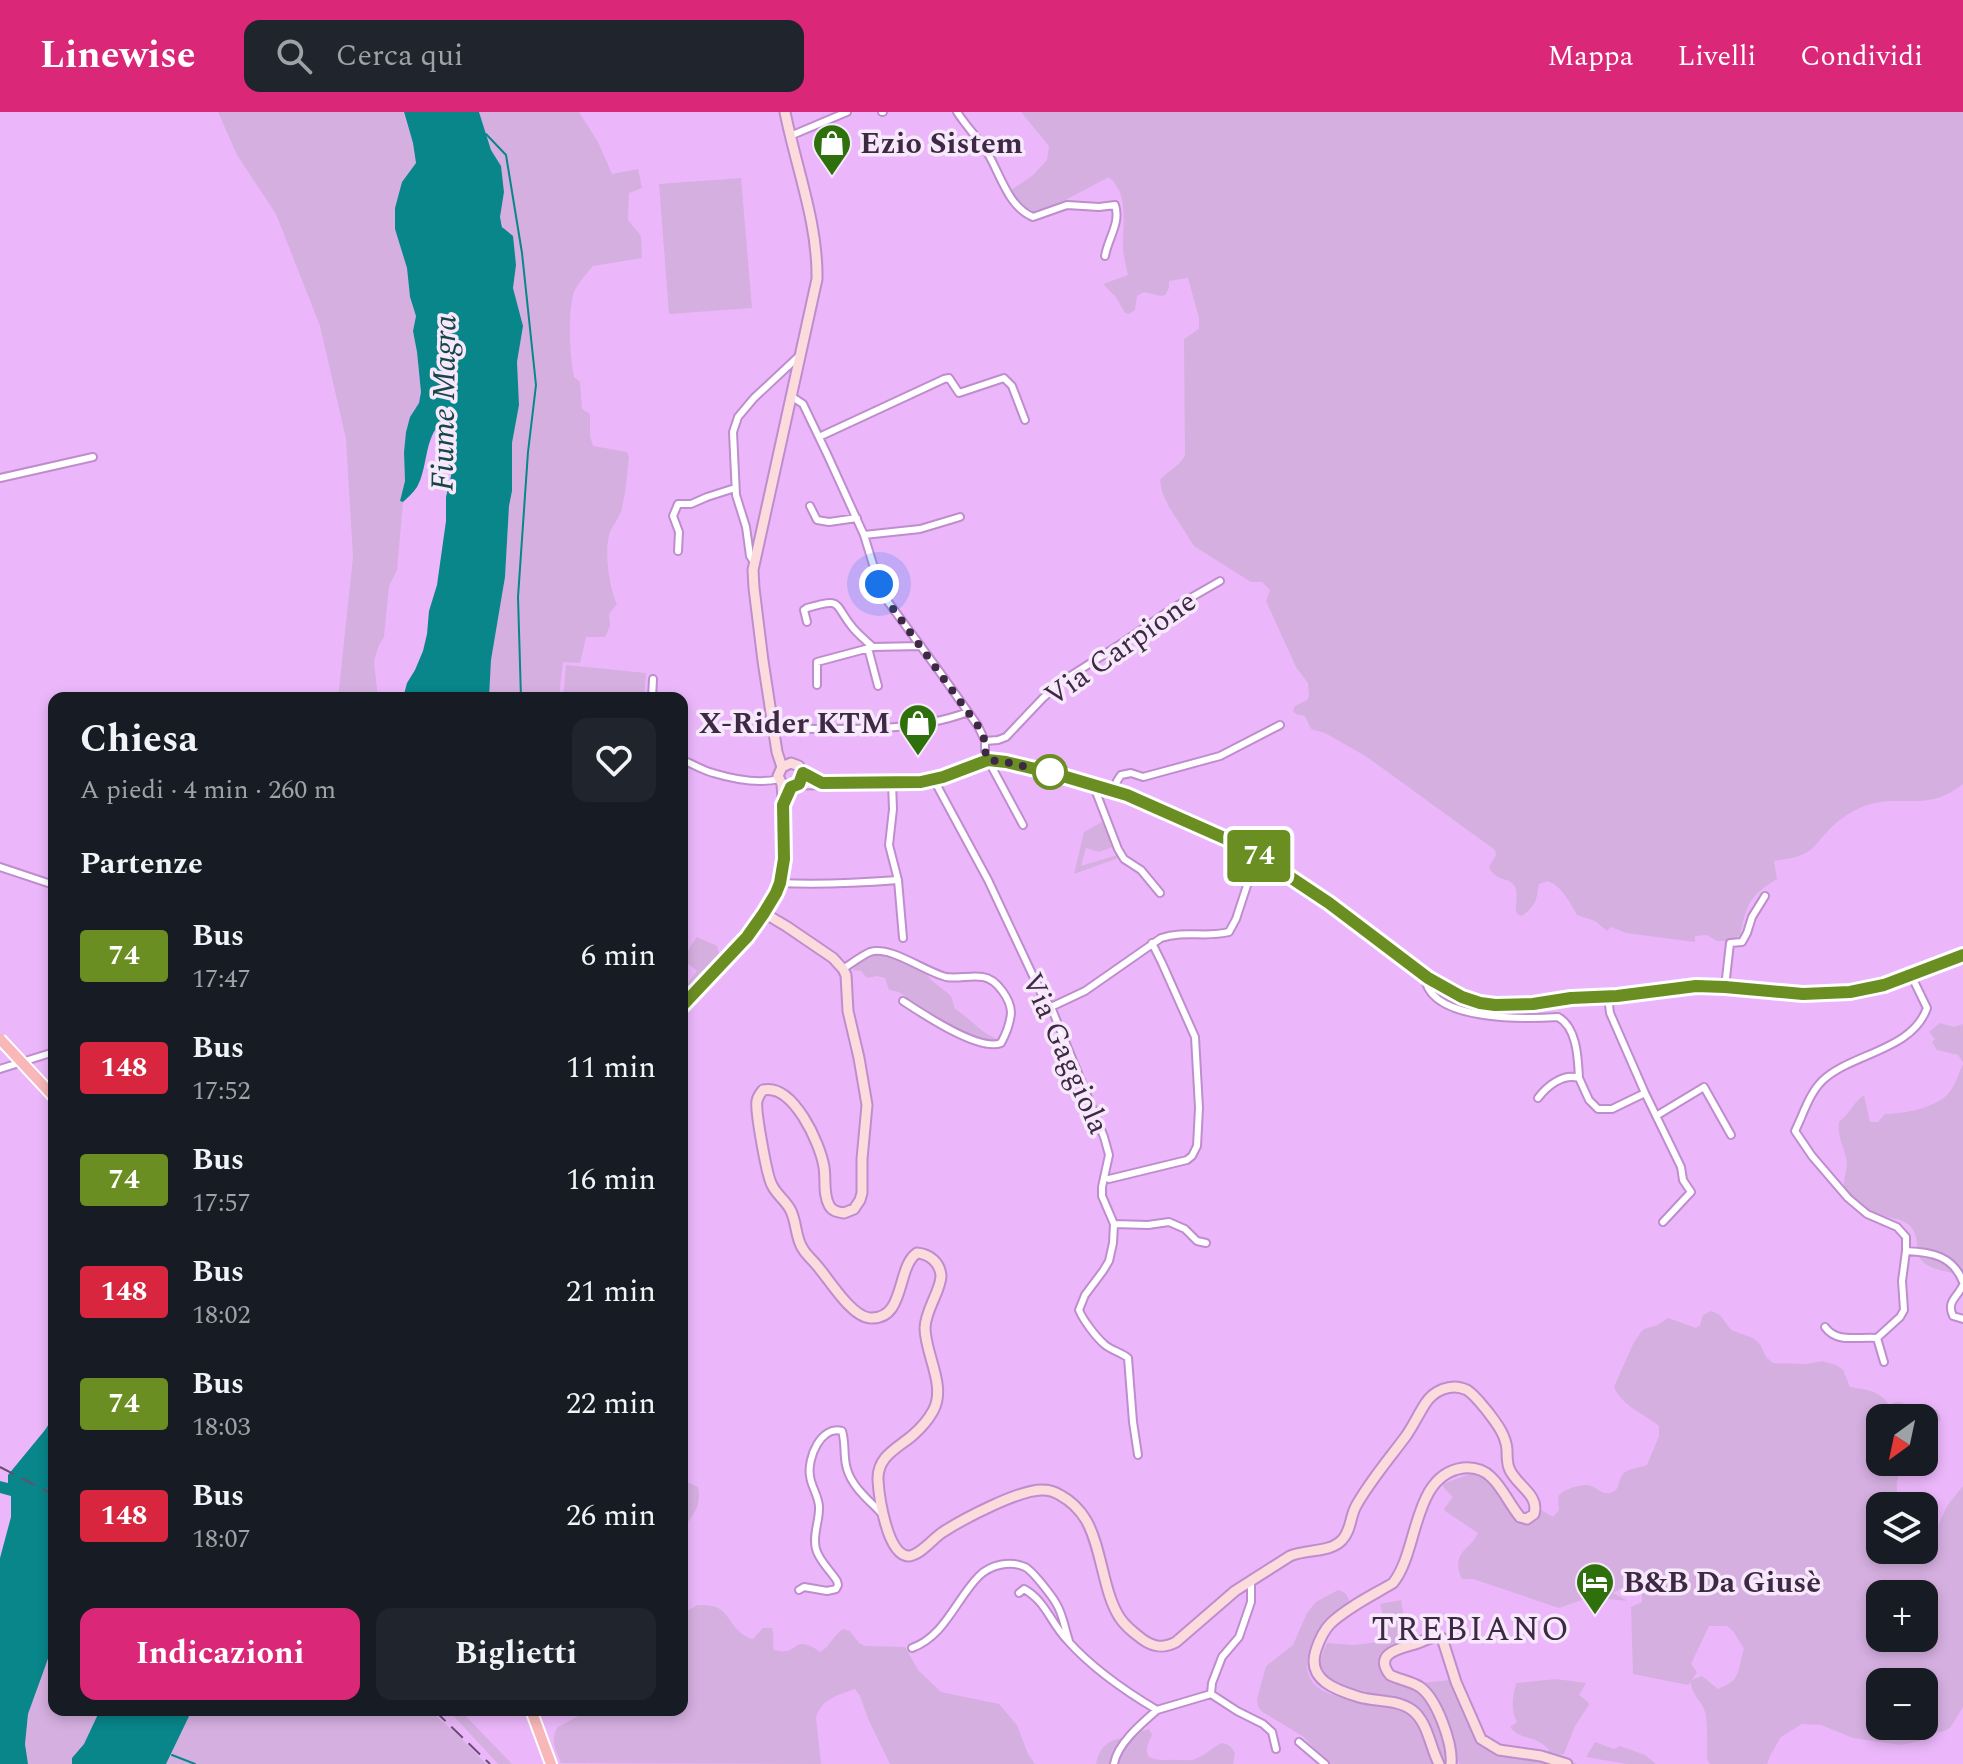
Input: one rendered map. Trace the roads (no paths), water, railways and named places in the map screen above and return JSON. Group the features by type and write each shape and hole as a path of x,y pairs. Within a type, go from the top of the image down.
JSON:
{"main road":[{"path":"0,1039 48,1091"},
{"path":"533,1716 551,1764"}],"street":[{"path":"785,112 817,259 817,279 754,562 754,588 773,728 786,765"},
{"path":"790,136 847,112"},
{"path":"957,112 986,150 1016,205 1026,214 1033,217 1067,205 1115,205 1117,221 1105,256"},
{"path":"754,562 735,488 733,432 738,417 754,398 800,355"},
{"path":"819,437 949,378 959,393 1004,378 1012,386 1025,420"},
{"path":"791,396 803,404 857,518 886,599 968,712 985,741 988,760 1023,825"},
{"path":"0,478 93,457"},
{"path":"678,551 679,532 673,516 678,504 691,504 735,488"},
{"path":"810,506 817,520 829,522 857,518"},
{"path":"864,535 920,529 960,517"},
{"name":"Via Carpione","path":"985,741 1006,737 1064,680 1220,581"},
{"path":"807,622 804,610 807,608 825,603 841,608 852,627 870,647 878,686"},
{"path":"817,685 817,662 870,647 921,646"},
{"path":"652,692 653,679"},
{"path":"773,728 915,726 968,712"},
{"path":"1115,791 1121,775 1131,773 1143,777 1220,756 1280,725"},
{"path":"688,763 713,773 788,784 934,780 988,760 1115,791 1139,799 1257,855 1329,903 1428,978 1480,1003 1533,1004 1687,987 1828,994 1876,987 1963,955"},
{"path":"786,765 799,766 803,773 822,783"},
{"path":"786,765 779,773 788,784"},
{"path":"688,1000 747,937 780,883 785,839 783,805 788,784 803,773"},
{"name":"Via Gaggiola","path":"934,780 988,880 1042,995 1051,1007 1104,1137 1109,1155 1102,1196 1114,1224 1113,1243 1109,1261 1085,1295 1079,1310 1102,1343 1128,1358 1138,1455"},
{"path":"892,783 889,845 898,880 903,938"},
{"path":"1095,785 1124,859 1135,864 1160,893"},
{"path":"1051,1007 1085,991 1152,943 1175,933 1209,935 1229,932 1257,855"},
{"path":"0,867 48,883"},
{"path":"780,883 832,885 898,880"},
{"path":"1725,987 1730,943 1742,942 1765,896"},
{"path":"764,913 812,943 843,969 867,1105 862,1193 854,1209 838,1213 827,1203 824,1167 812,1132 791,1100 769,1089 760,1093 757,1106 766,1164 772,1186 793,1213 802,1248 856,1311 866,1318 880,1317 890,1310 898,1297 908,1262 917,1253 931,1257 941,1275 925,1322 936,1380 936,1405 920,1429 890,1452 880,1466 878,1476 882,1514 895,1547 909,1556 918,1553 941,1533 995,1504 1034,1491 1053,1491 1073,1504 1086,1520 1122,1622 1154,1646 1169,1646 1251,1581 1297,1553 1333,1546 1343,1539 1362,1496 1411,1430 1426,1401 1441,1390 1455,1387 1467,1391 1502,1431 1508,1467 1532,1499 1534,1514 1527,1519 1520,1517 1490,1475 1482,1469 1457,1469 1442,1477 1433,1485 1417,1519 1408,1556 1399,1576 1332,1622 1314,1654 1316,1674 1329,1685 1374,1701 1399,1703 1417,1714 1439,1764"},
{"path":"1104,1177 1109,1179 1187,1160 1197,1146 1199,1108 1195,1037 1152,943"},
{"path":"843,969 878,951 946,977 986,977 999,985 1011,1010 1001,1043 990,1045 965,1037 903,1001"},
{"path":"1825,1327 1832,1335 1844,1338 1877,1338 1900,1317 1904,1310 1902,1281 1906,1237 1902,1231 1867,1214 1848,1198 1795,1131 1824,1079 1893,1044 1910,1033 1921,1019 1927,1008 1911,975"},
{"path":"1428,978 1428,991 1434,998 1458,1010 1495,1016 1558,1017 1564,1020 1574,1042 1579,1078 1589,1100 1598,1109 1612,1109 1645,1093"},
{"path":"1608,996 1610,1013 1691,1192 1663,1222"},
{"path":"0,1069 48,1054"},
{"path":"1538,1098 1553,1083 1572,1076 1579,1078"},
{"path":"1656,1116 1704,1087 1731,1135"},
{"path":"1114,1224 1169,1222 1185,1229 1197,1241 1206,1243"},
{"path":"1906,1251 1942,1256 1956,1268 1963,1283 1951,1302 1951,1308 1953,1316 1963,1319"},
{"path":"1877,1338 1884,1362"},
{"path":"799,1590 804,1587 827,1591 836,1589 838,1585 816,1549 819,1508 810,1476 816,1447 830,1431 842,1431 847,1471 856,1486 882,1514"},
{"path":"912,1648 931,1637 986,1570 1010,1564 1027,1568 1057,1605 1070,1644"},
{"path":"1211,1694 1222,1657 1239,1637 1251,1602 1251,1581"},
{"path":"1019,1593 1024,1589 1036,1596 1070,1644 1127,1692 1157,1710"},
{"path":"1451,1764 1447,1738 1432,1700 1420,1687 1386,1672 1384,1663 1396,1649 1438,1636 1442,1638 1452,1671 1484,1742 1499,1750 1531,1754 1567,1764"},
{"path":"1114,1764 1115,1756 1137,1728 1157,1710 1211,1694 1263,1724 1272,1732 1276,1749"},
{"path":"1299,1742 1325,1764"}],"water":[{"name":"Fiume Magra","path":"404,112 479,112 491,150 501,166 504,192 500,217 502,227 513,236 516,265 513,288 523,326 517,362 519,405 512,443 512,491 505,577 491,660 489,692 405,692 427,634 446,521 446,497 454,463 453,442 446,425 441,423 429,445 417,487 403,502 400,501 405,481 406,432 421,392 413,331 416,316 407,268 395,229 395,208 402,182 416,163"},
{"path":"48,1425 48,1659 28,1714 25,1744 28,1764 0,1764 0,1558 11,1517 11,1496 0,1493 0,1481 8,1483 8,1475"},
{"path":"97,1716 189,1716 166,1764 72,1764 72,1758 84,1744"}],"waterway":[{"path":"486,134 506,155 522,253 536,385 518,597 521,692"},
{"path":"172,1755 195,1764"}],"railway":[{"path":"0,1467 48,1492"},
{"path":"440,1716 490,1764"}],"place":[{"name":"Ezio Sistem","path":"832,177"},
{"name":"X-Rider KTM","path":"918,757"},
{"name":"B&B Da Giusè","path":"1595,1616"}],"district":[{"name":"TREBIANO","path":"1471,1628"}]}
